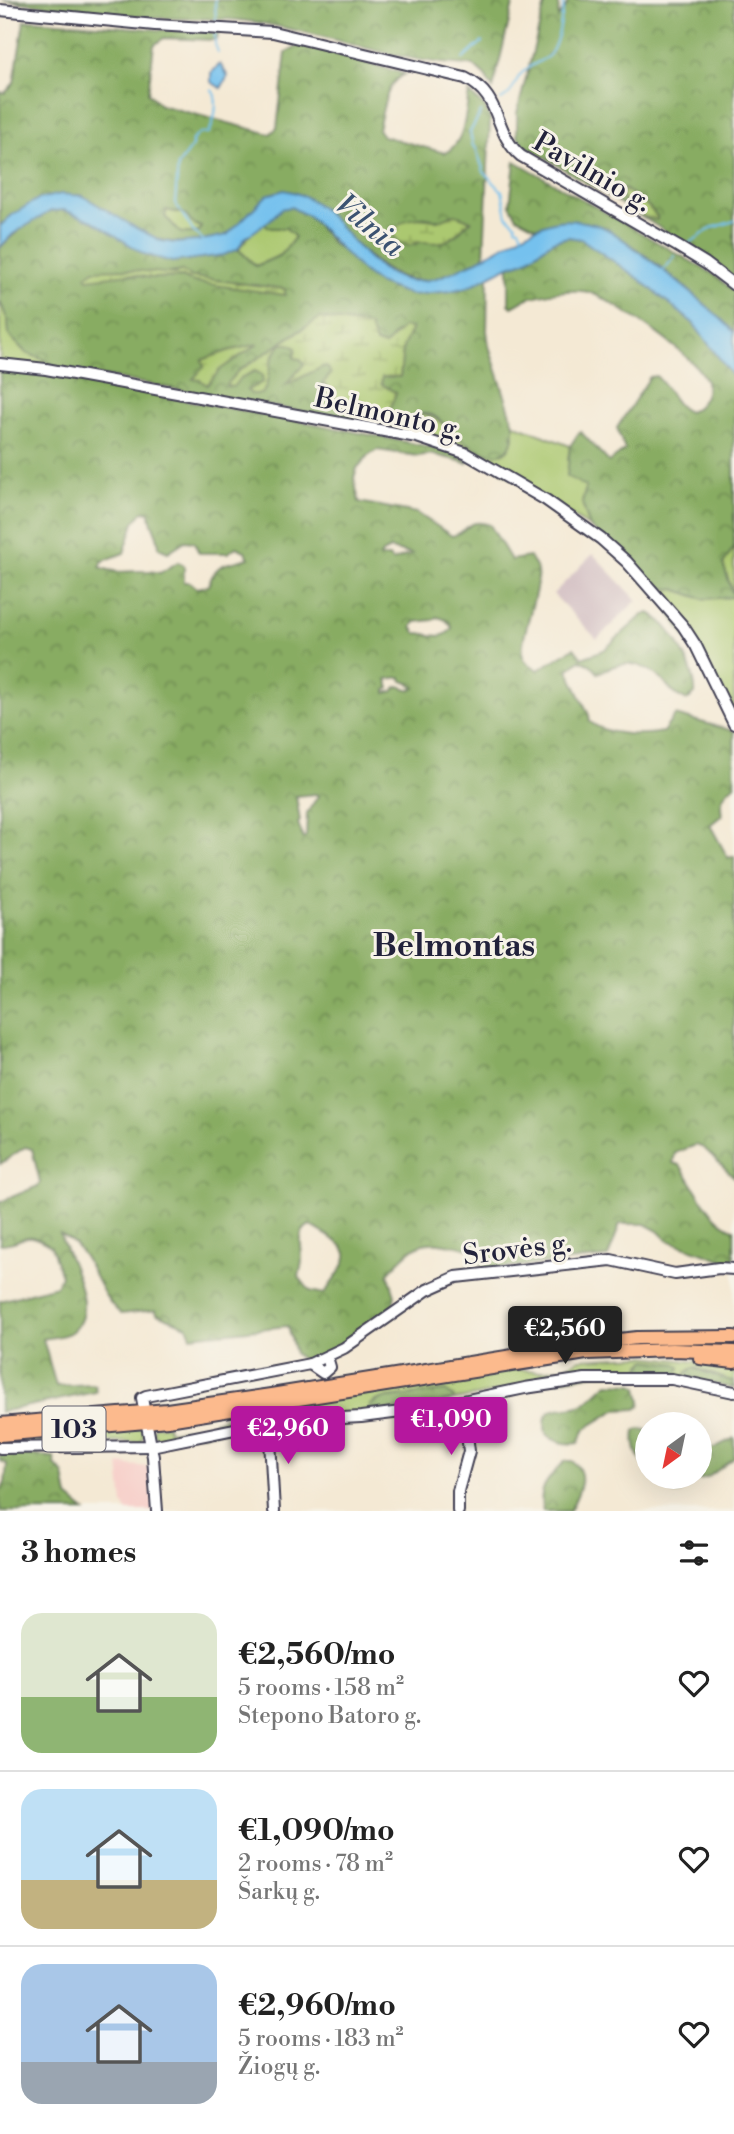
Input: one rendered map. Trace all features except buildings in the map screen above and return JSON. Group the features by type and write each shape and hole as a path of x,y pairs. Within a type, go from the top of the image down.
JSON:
{"main road":[{"name":"103","path":"0,1424 147,1418 592,1343 637,1338 734,1337"},
{"name":"103","path":"0,1435 275,1404 586,1353 642,1350 734,1362"},
{"path":"642,1350 734,1352"}],"street":[{"name":"Pavilnio g.","path":"0,10 155,25 273,32 466,78 492,101 506,140 521,156 677,246 734,285"},
{"name":"Belmonto g.","path":"0,364 46,369 360,426 432,441 465,453 546,500 627,562 683,626 701,655 734,724"},
{"name":"Srovės g.","path":"147,1418 142,1398 146,1396 310,1364 360,1338 427,1290 456,1278 611,1260 675,1274 719,1268 734,1269"},
{"path":"0,1448 151,1446 269,1422 362,1418 585,1379 671,1379 734,1392"},
{"path":"458,1511 458,1491 469,1451 463,1401"},
{"path":"147,1418 157,1511"},
{"path":"269,1422 274,1511"}],"shaded area":[{"path":"593,554 637,600 597,639 553,594"},
{"path":"119,1464 149,1467 153,1511 127,1511 123,1504"}],"green space":[{"path":"2,0 514,0 493,89 485,76 473,65 416,59 275,26 236,20 156,18"},
{"path":"546,0 559,0 558,18 567,5 567,0 734,0 734,278 714,261 523,144 517,136 517,113","holes":["625,189 645,203 657,216 648,218 624,202 621,192"]},
{"path":"24,21 219,32 217,39 213,40 164,38 154,45 148,93 160,105 270,134 277,128 286,53 302,44 405,74 393,83 386,97 378,129 383,136 445,153 452,148 461,134 469,93 485,107 490,120 484,257 441,277 409,279 381,266 310,200 299,194 282,191 265,198 229,233 196,241 161,240 131,226 83,196 12,215 0,226 0,92 5,93 14,83","holes":["166,210 185,214 192,223 201,227 199,232 181,233 165,217","420,217 432,219 470,221 456,235 444,241 419,241"]},
{"path":"515,161 713,274 734,291 734,332 664,270 603,228 576,222 536,227 517,217 510,205"},
{"path":"624,189 645,203 657,216 657,220 629,207 622,197 621,192"},
{"path":"291,207 310,217 333,244 411,295 468,287 488,276 489,346 514,424 509,448 496,454 477,449 457,437 436,417 428,414 415,414 400,429 57,368 26,353 9,335 8,321 0,301 0,248 38,217 56,210 69,211 97,224 141,251 161,258 186,259 238,249 256,266 281,255 295,237 286,228 271,228 264,224 281,208","holes":["182,271 192,277 284,289 285,294 194,282 182,277 152,278 128,274","305,327 371,336 376,343 385,346 396,333 411,328 403,347 400,377 382,377 381,384 396,393 391,403 329,390 326,380 331,374 329,368 324,366 288,383 305,364 296,348 289,344 282,344 274,354 266,388 255,387 263,382 262,375 255,371 240,378 237,372","256,345 220,369 207,385 200,380 203,360"]},
{"path":"166,210 185,214 192,223 202,227 199,232 181,233 165,217"},
{"path":"454,214 471,221 443,242 419,242 409,246 399,242 392,234 406,220 418,218 438,221"},
{"path":"264,224 271,228 286,228 295,237 281,255 256,266 238,249 255,229"},
{"path":"568,237 581,239 593,246 693,323 734,378 734,547 723,564 734,597 703,599 674,589 655,588 590,527 582,503 586,487 567,476 570,446 580,431 609,462 625,450 617,428 650,377 656,376 675,401 689,412 703,400 707,387 700,372 673,346 636,319 591,293 558,292 526,299 512,307 509,304 509,266 525,261 553,241"},
{"path":"120,269 175,274 182,271 192,277 285,289 285,295 194,282 182,277 152,278 128,274 88,279 86,276 94,270"},
{"path":"0,301 10,335 26,353 57,368 0,361"},
{"path":"320,318 369,326 376,343 385,346 403,327 412,328 403,347 400,377 382,377 381,384 396,393 388,414 344,406 341,399 330,396 327,386 322,384 331,374 324,366 286,385 304,364 300,359 294,358 296,348 290,344 282,344 276,350 262,394 251,394 247,390 263,382 262,375 255,371 240,378 233,387 226,386 237,372"},
{"path":"258,344 221,369 207,385 193,379 204,367 202,360"},
{"path":"0,369 21,370 446,450 468,461 467,463 432,454 418,456 377,450 357,468 354,478 359,502 417,513 452,536 472,524 490,525 511,560 529,557 536,567 537,576 523,643 526,661 538,670 574,648 582,658 604,650 643,615 649,613 674,637 692,673 695,694 687,700 675,694 646,668 638,665 623,664 598,673 591,665 580,660 568,670 590,722 606,730 635,734 663,732 675,715 734,731 734,785 723,798 722,815 710,825 728,858 734,856 734,1177 704,1148 696,1145 675,1153 673,1163 680,1165 710,1211 734,1229 734,1264 667,1240 645,1224 620,1224 608,1257 490,1269 483,1267 477,1251 473,1249 425,1243 409,1252 388,1273 395,1295 393,1305 385,1314 330,1354 305,1362 295,1354 288,1326 191,1336 187,1326 157,1314 156,1310 121,1314 105,1295 79,1249 60,1234 79,1284 83,1311 79,1323 71,1332 43,1339 56,1386 91,1384 95,1385 96,1392 0,1412 0,1301 56,1286 61,1276 51,1246 41,1240 29,1237 0,1244 0,1202 38,1186 40,1182 32,1149 25,1147 0,1164","holes":["143,511 150,512 159,548 168,552 185,541 194,542 199,553 228,553 236,547 245,551 249,558 223,565 215,572 208,586 197,588 190,582 184,582 184,565 178,562 160,573 116,571 100,567 103,561 124,553 134,523","390,549 411,554 392,561 389,557 380,557","437,617 446,620 452,628 440,636 416,633 412,627 415,622","401,677 402,681 415,688 411,690 399,686 386,693 390,688 387,679","316,794 318,796 307,813 306,836 303,838 298,823 300,821 296,796","310,1225 336,1241 346,1254 341,1269 324,1294 310,1291 299,1277 303,1231"]},
{"path":"415,414 438,420 456,436 514,437 514,424 570,446 568,460 586,487 582,503 590,527 468,450 434,437 400,429"},
{"path":"734,547 734,596 723,564"},
{"path":"655,588 674,589 704,599 734,596 734,717"},
{"path":"642,1356 734,1366 734,1389 733,1382 697,1368 686,1373 686,1378 673,1376 650,1361 641,1364 642,1371 648,1373 594,1374 454,1400 445,1391 381,1399 374,1402 368,1414 157,1439 153,1431 155,1426 167,1425 169,1431 214,1426 214,1421 229,1416 513,1369 539,1371 563,1368 579,1359"},
{"path":"645,1360 676,1364 680,1367 679,1371 673,1376 648,1373 640,1368"},
{"path":"693,1368 734,1382 732,1388 686,1378 686,1373"},
{"path":"608,1383 633,1384 638,1387 640,1406 636,1409 616,1410 585,1429 578,1443 561,1442 546,1434 545,1423 549,1412 582,1405"},
{"path":"445,1391 453,1396 454,1400 368,1414 370,1405 381,1399"},
{"path":"139,1427 145,1432 141,1442 0,1443 0,1439"},
{"path":"734,1438 734,1458 712,1474 712,1448"},
{"path":"0,1453 54,1457 55,1465 64,1474 68,1497 85,1511 0,1511 0,1491 5,1483 7,1464 0,1461"},
{"path":"565,1461 572,1461 580,1472 581,1484 576,1498 570,1511 543,1511 543,1489"},
{"path":"668,1489 684,1489 679,1494"}],"water":[{"path":"220,64 228,76 221,88 211,82 211,73"},
{"path":"284,190 303,196 319,206 373,262 406,280 423,281 448,274 532,230 553,222 579,221 605,228 682,285 734,332 734,378 693,323 638,278 581,239 568,237 553,241 525,261 468,287 411,295 378,283 362,271 310,217 291,207 281,209 244,239 238,249 224,255 172,262 144,254 93,221 64,210 51,211 13,234 0,247 0,226 12,215 38,199 61,194 83,196 138,229 162,241 175,243 227,235 267,195"}],"waterway":[{"path":"215,0 216,21"},
{"path":"501,100 510,92 523,72 551,53 559,30 564,0"},
{"path":"215,34 218,52"},
{"path":"463,59 482,42"},
{"path":"203,240 193,231 175,203 178,165 192,146 192,140 200,133 208,134 212,124 216,106 212,90"},
{"path":"481,112 470,132 473,146 484,172 502,191 507,216 522,234"},
{"path":"688,244 712,228 734,221"},
{"path":"663,271 675,256"}],"district":[{"name":"Belmontas","path":"454,945"}],"water label":[{"name":"Vilnia","path":"370,225"}]}
